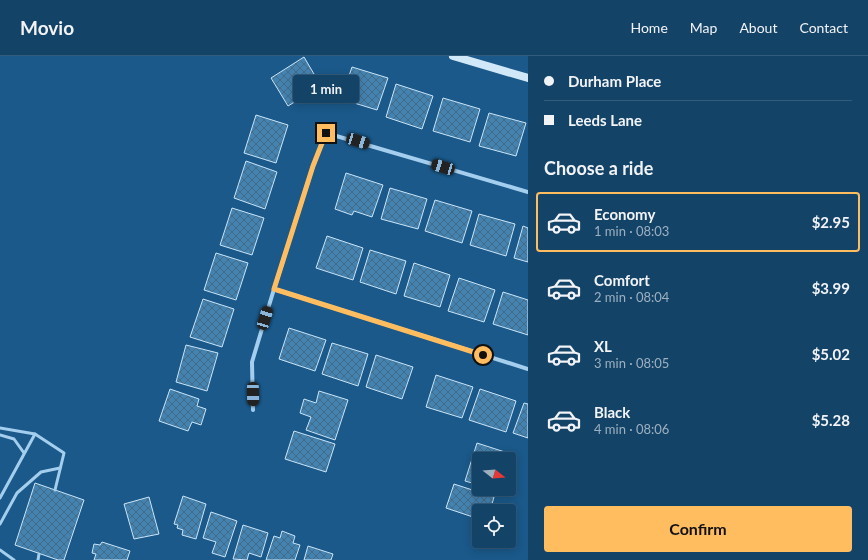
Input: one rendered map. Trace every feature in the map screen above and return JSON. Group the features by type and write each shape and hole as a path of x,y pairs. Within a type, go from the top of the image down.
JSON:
{"street":[{"path":"453,56 528,78"},
{"path":"253,410 252,362 313,166 326,133 528,192"},
{"path":"274,289 528,369"}],"lane":[{"path":"0,428 35,434 64,452 55,490"},
{"path":"0,498 35,434"},
{"path":"0,435 14,438 24,453"},
{"path":"0,524 17,493 41,472 60,468"},
{"path":"0,550 14,560"},
{"path":"38,560 39,554"}],"building":[{"path":"304,57 321,86 288,106 271,78"},
{"path":"352,67 388,78 377,110 341,99"},
{"path":"396,84 433,96 422,129 386,117"},
{"path":"443,98 480,109 470,142 433,131"},
{"path":"489,113 526,123 516,156 479,146"},
{"path":"256,115 288,125 276,163 244,153"},
{"path":"246,161 277,172 265,209 234,198"},
{"path":"346,173 383,185 372,217 354,211 352,215 335,209"},
{"path":"390,188 427,199 418,229 381,219"},
{"path":"435,200 472,211 462,243 425,231"},
{"path":"232,208 264,218 252,255 220,245"},
{"path":"479,214 515,224 506,256 470,245"},
{"path":"523,226 528,228 528,262 514,258"},
{"path":"327,236 363,248 353,280 316,268"},
{"path":"370,250 406,261 396,294 360,282"},
{"path":"216,253 248,263 236,300 204,290"},
{"path":"414,263 450,275 440,307 404,296"},
{"path":"459,278 495,290 484,322 448,311"},
{"path":"503,292 528,300 528,335 493,324"},
{"path":"203,299 234,309 222,347 190,337"},
{"path":"289,328 326,340 315,371 279,359"},
{"path":"332,343 368,354 358,386 322,374"},
{"path":"186,345 218,353 207,391 176,382"},
{"path":"376,355 413,367 402,399 366,387"},
{"path":"436,375 473,387 462,418 426,407"},
{"path":"170,389 199,399 197,406 206,409 201,425 192,422 188,431 159,421"},
{"path":"480,389 516,401 506,432 469,420"},
{"path":"319,391 348,400 335,440 306,430 311,417 300,413 304,399 316,403"},
{"path":"524,403 528,404 528,438 513,433"},
{"path":"294,431 335,444 326,472 285,459"},
{"path":"477,443 505,452 474,452"},
{"path":"472,459 472,483 465,481"},
{"path":"35,483 84,500 64,560 58,560 15,545"},
{"path":"454,484 472,490 472,496 494,497 492,504 472,504 472,517 446,508"},
{"path":"183,496 206,504 196,539 182,535 183,530 177,528 178,525 174,524"},
{"path":"149,497 159,534 134,539 124,504"},
{"path":"211,512 237,521 225,557 212,553 216,542 203,538"},
{"path":"243,525 268,533 261,557 249,553 247,560 233,559"},
{"path":"282,531 295,536 293,543 300,545 295,560 266,560 274,536 280,538"},
{"path":"102,542 130,551 127,560 94,560 96,554 92,553 94,544 100,545"},
{"path":"308,546 333,554 331,560 304,560"}],"route":[{"path":"326,133 313,166 274,289 483,355"}]}
